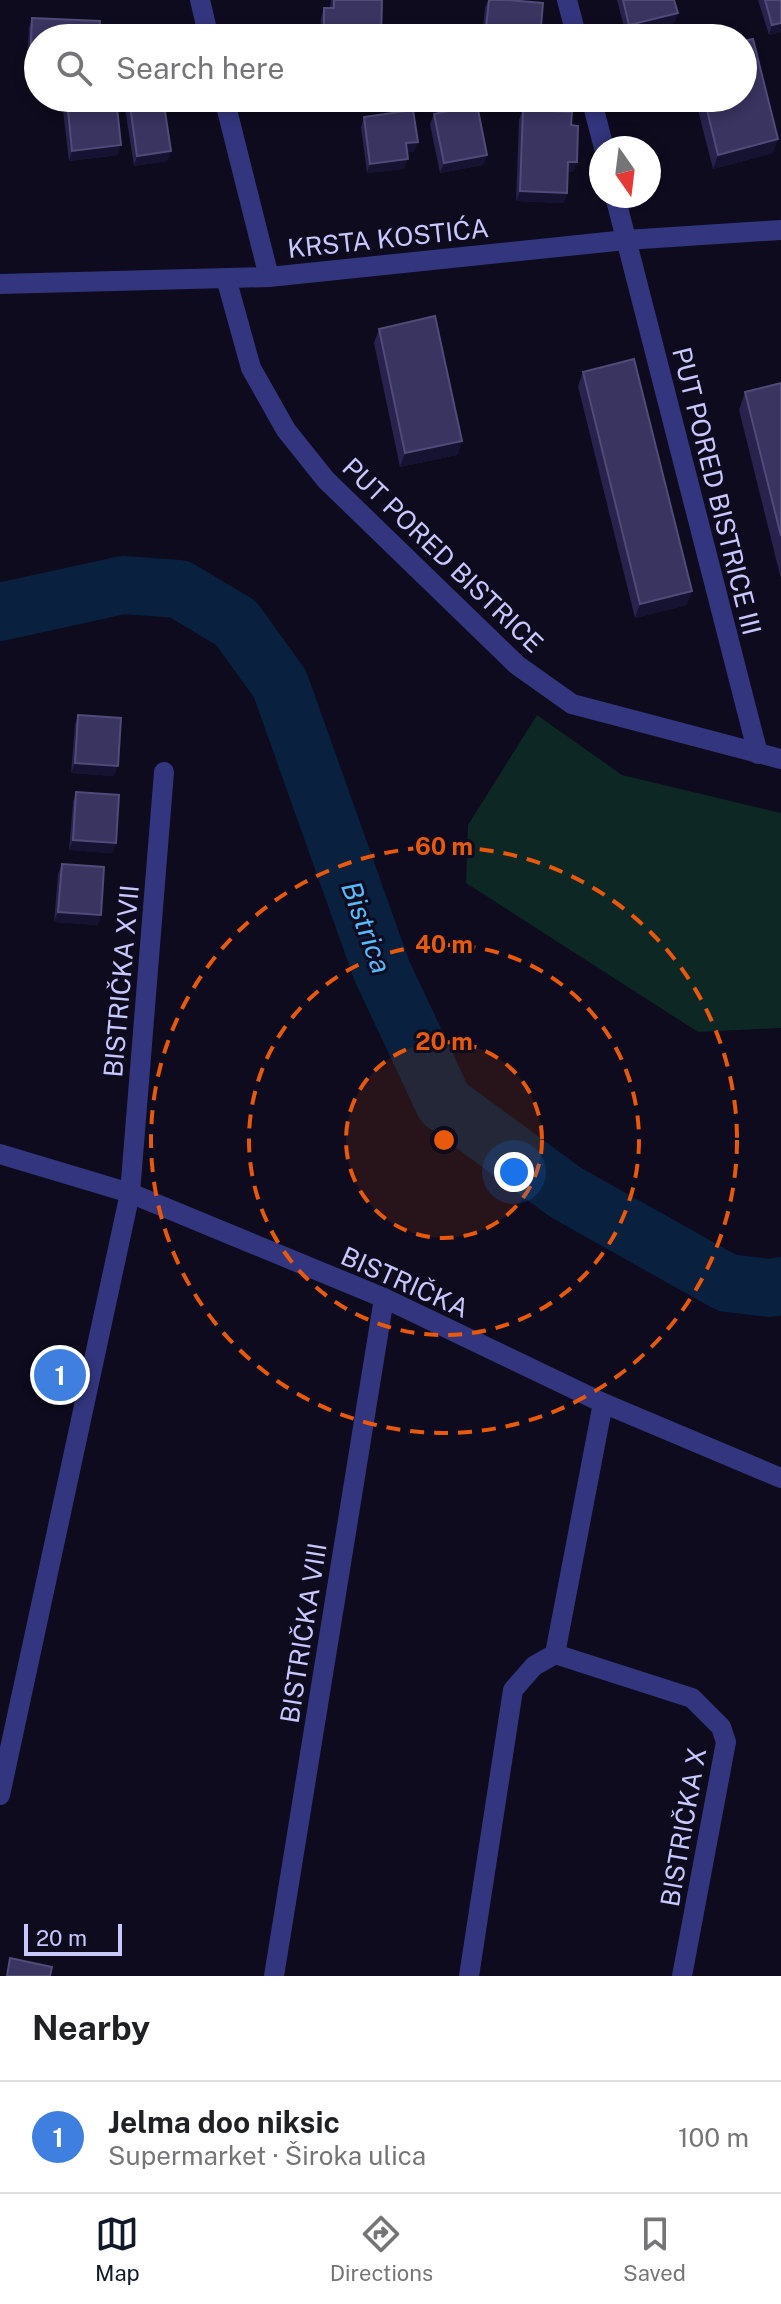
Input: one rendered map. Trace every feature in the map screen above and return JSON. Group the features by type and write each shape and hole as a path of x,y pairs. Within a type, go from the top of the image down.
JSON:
{"street":[{"path":"200,0 206,24"},
{"path":"567,0 573,24"},
{"path":"228,112 269,277"},
{"path":"595,112 601,136"},
{"name":"PUT PORED BISTRICE III","path":"618,208 758,754"},
{"name":"KRSTA KOSTIĆA","path":"0,284 269,277 626,240 781,230"},
{"name":"PUT PORED BISTRICE","path":"226,278 251,368 286,430 326,480 517,665 572,704 781,759"},
{"name":"BISTRIČKA XVII","path":"0,1795 130,1193 164,772"},
{"name":"BISTRIČKA","path":"0,1154 130,1193 384,1298 603,1403 781,1478"},
{"name":"BISTRIČKA VIII","path":"274,1976 384,1298"},
{"path":"469,1976 513,1690 534,1666 555,1654 603,1403"},
{"name":"BISTRIČKA X","path":"555,1654 692,1698 721,1727 726,1742 682,1976"}],"green space":[{"path":"537,715 622,775 781,813 781,1028 698,1032 466,883 468,825"}],"building":[{"path":"334,0 382,0 381,24 324,24 324,8 334,8"},
{"path":"489,0 543,3 541,24 486,24"},
{"path":"623,0 674,0 678,13 629,24"},
{"path":"765,0 781,0 781,23 772,25"},
{"path":"32,18 100,21 100,24 32,24"},
{"path":"757,55 778,139 718,155 707,112 757,112"},
{"path":"68,112 117,112 121,145 72,151"},
{"path":"131,112 165,112 171,151 137,156"},
{"path":"413,112 418,142 406,143 408,159 370,164 364,117"},
{"path":"478,112 487,155 444,163 434,114"},
{"path":"523,112 572,112 571,125 578,126 577,162 568,162 567,193 520,191"},
{"path":"435,316 462,441 405,453 379,329"},
{"path":"634,359 692,591 640,604 583,372"},
{"path":"781,383 781,536 745,392"},
{"path":"78,715 121,718 118,766 75,763"},
{"path":"76,792 119,795 116,843 73,840"},
{"path":"62,864 104,867 101,915 58,912"},
{"path":"10,1958 52,1967 50,1976 7,1976"}],"waterway":[{"name":"Bistrica","path":"0,612 123,585 179,589 236,623 280,684 382,971 444,1103 565,1192 727,1283 770,1288 781,1286"}],"place":[{"name":"Jelma doo niksic","path":"60,1375"}]}
